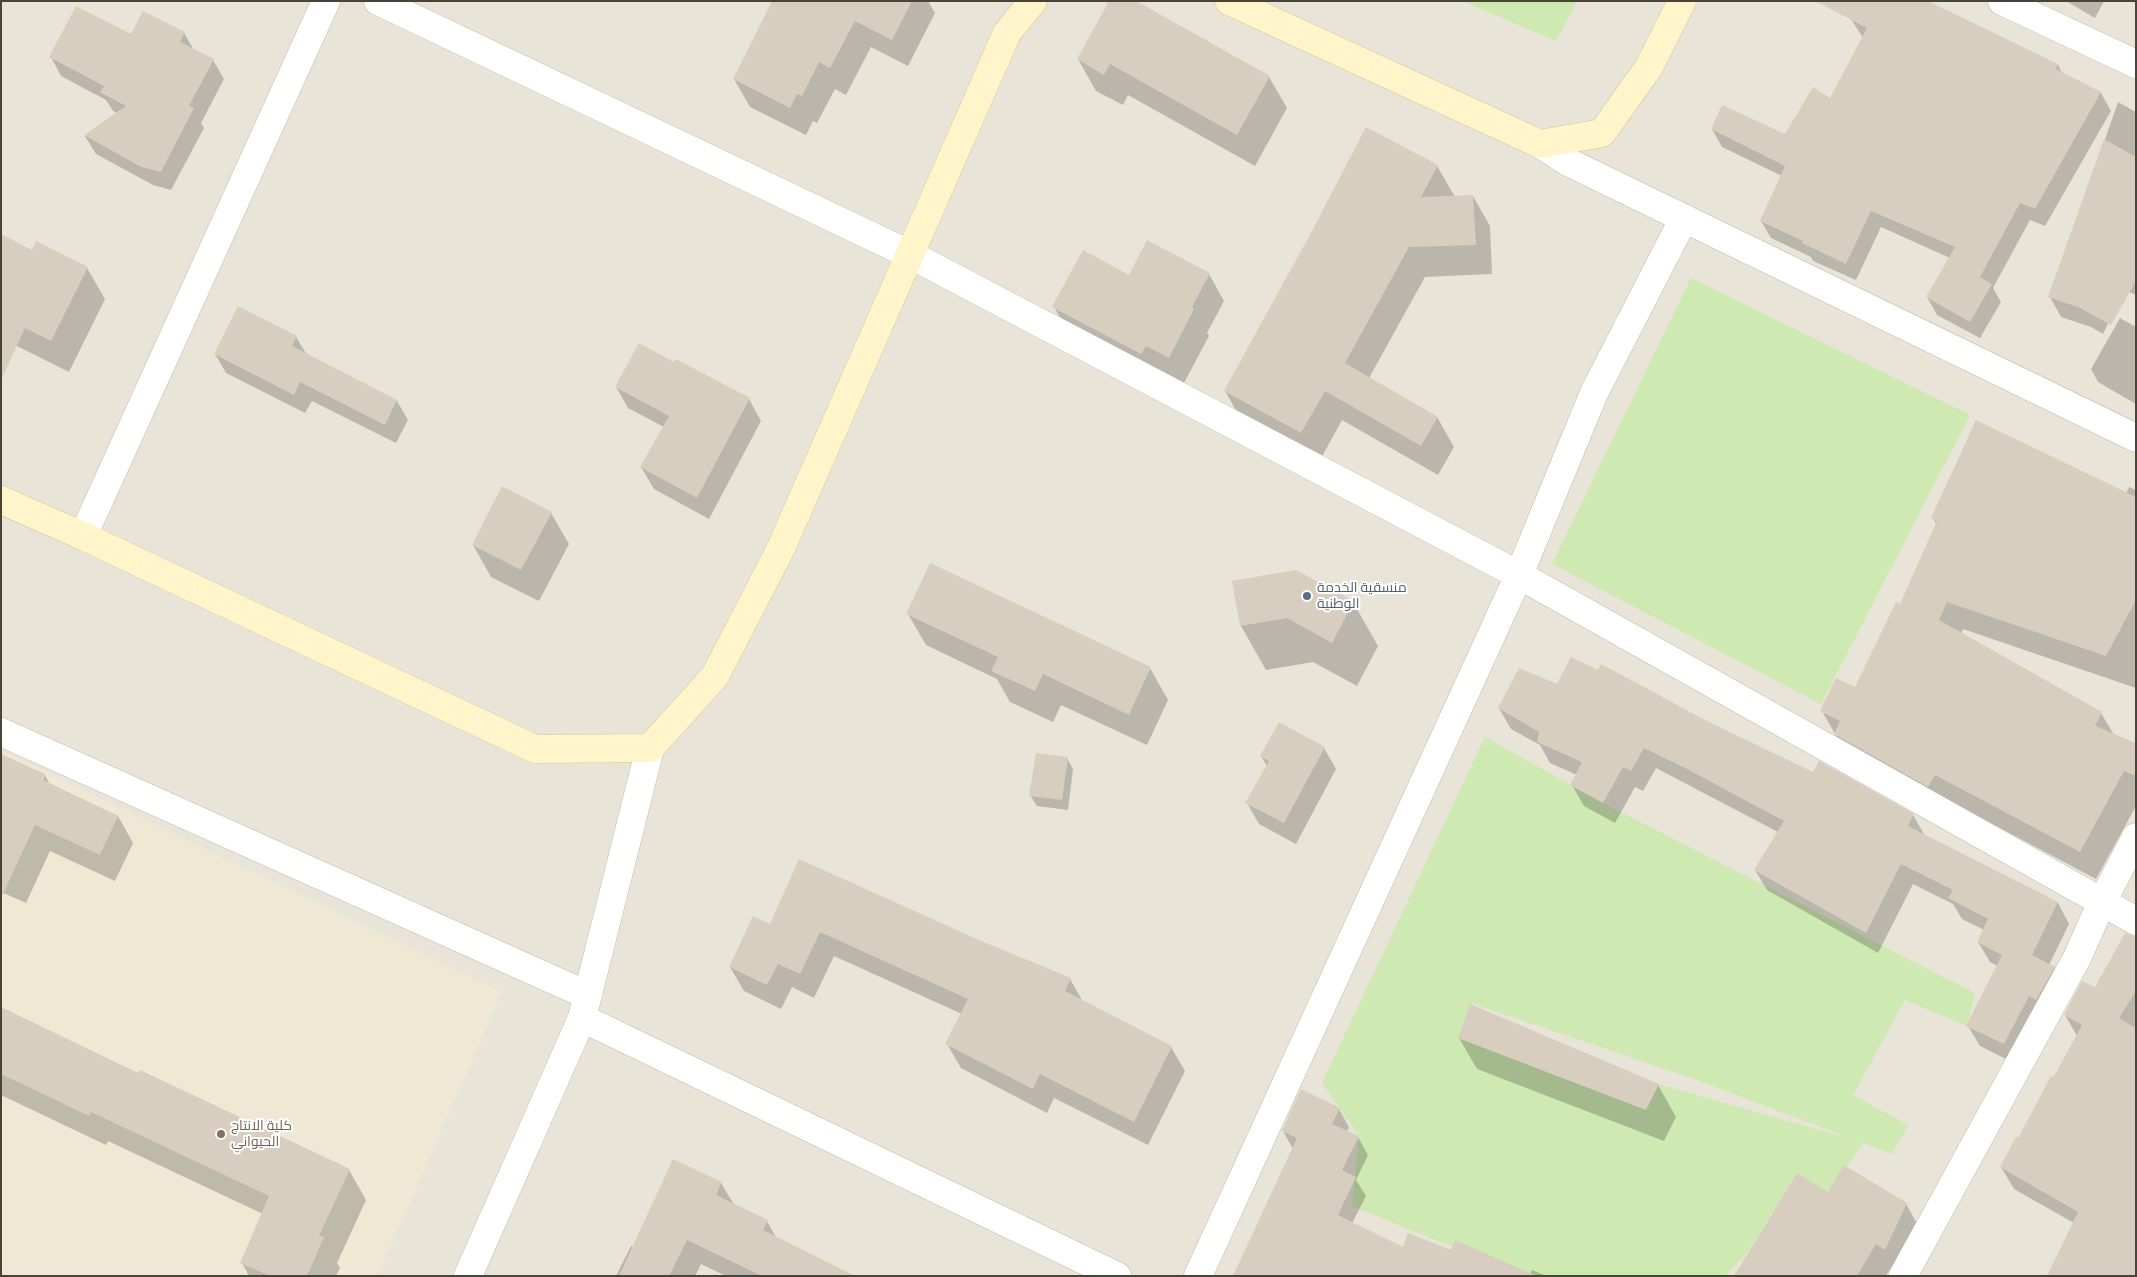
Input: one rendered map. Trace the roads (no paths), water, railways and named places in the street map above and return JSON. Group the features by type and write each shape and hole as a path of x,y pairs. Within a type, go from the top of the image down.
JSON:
{"street":[{"path":"83,536 326,1"},
{"path":"378,1 911,255 1519,576 2136,921"},
{"path":"468,1276 585,1007 650,748 715,676 781,548 1007,33 1033,1"},
{"path":"1229,1 1540,144 1568,162 2136,438"},
{"path":"1540,144 1602,133 1649,67 1682,1"},
{"path":"2002,1 2136,64"},
{"path":"1198,1276 1519,576 1594,393 1684,218"},
{"path":"1,500 83,536 535,750 650,748"},
{"path":"1,732 585,1007 1117,1276"},
{"path":"1903,1276 2077,958 2102,902 2136,837"}],"place":[{"name":"منسقية الخدمة الوطنية","path":"1307,596"},
{"name":"كلية الانتاج الحيواني","path":"221,1134"}]}
